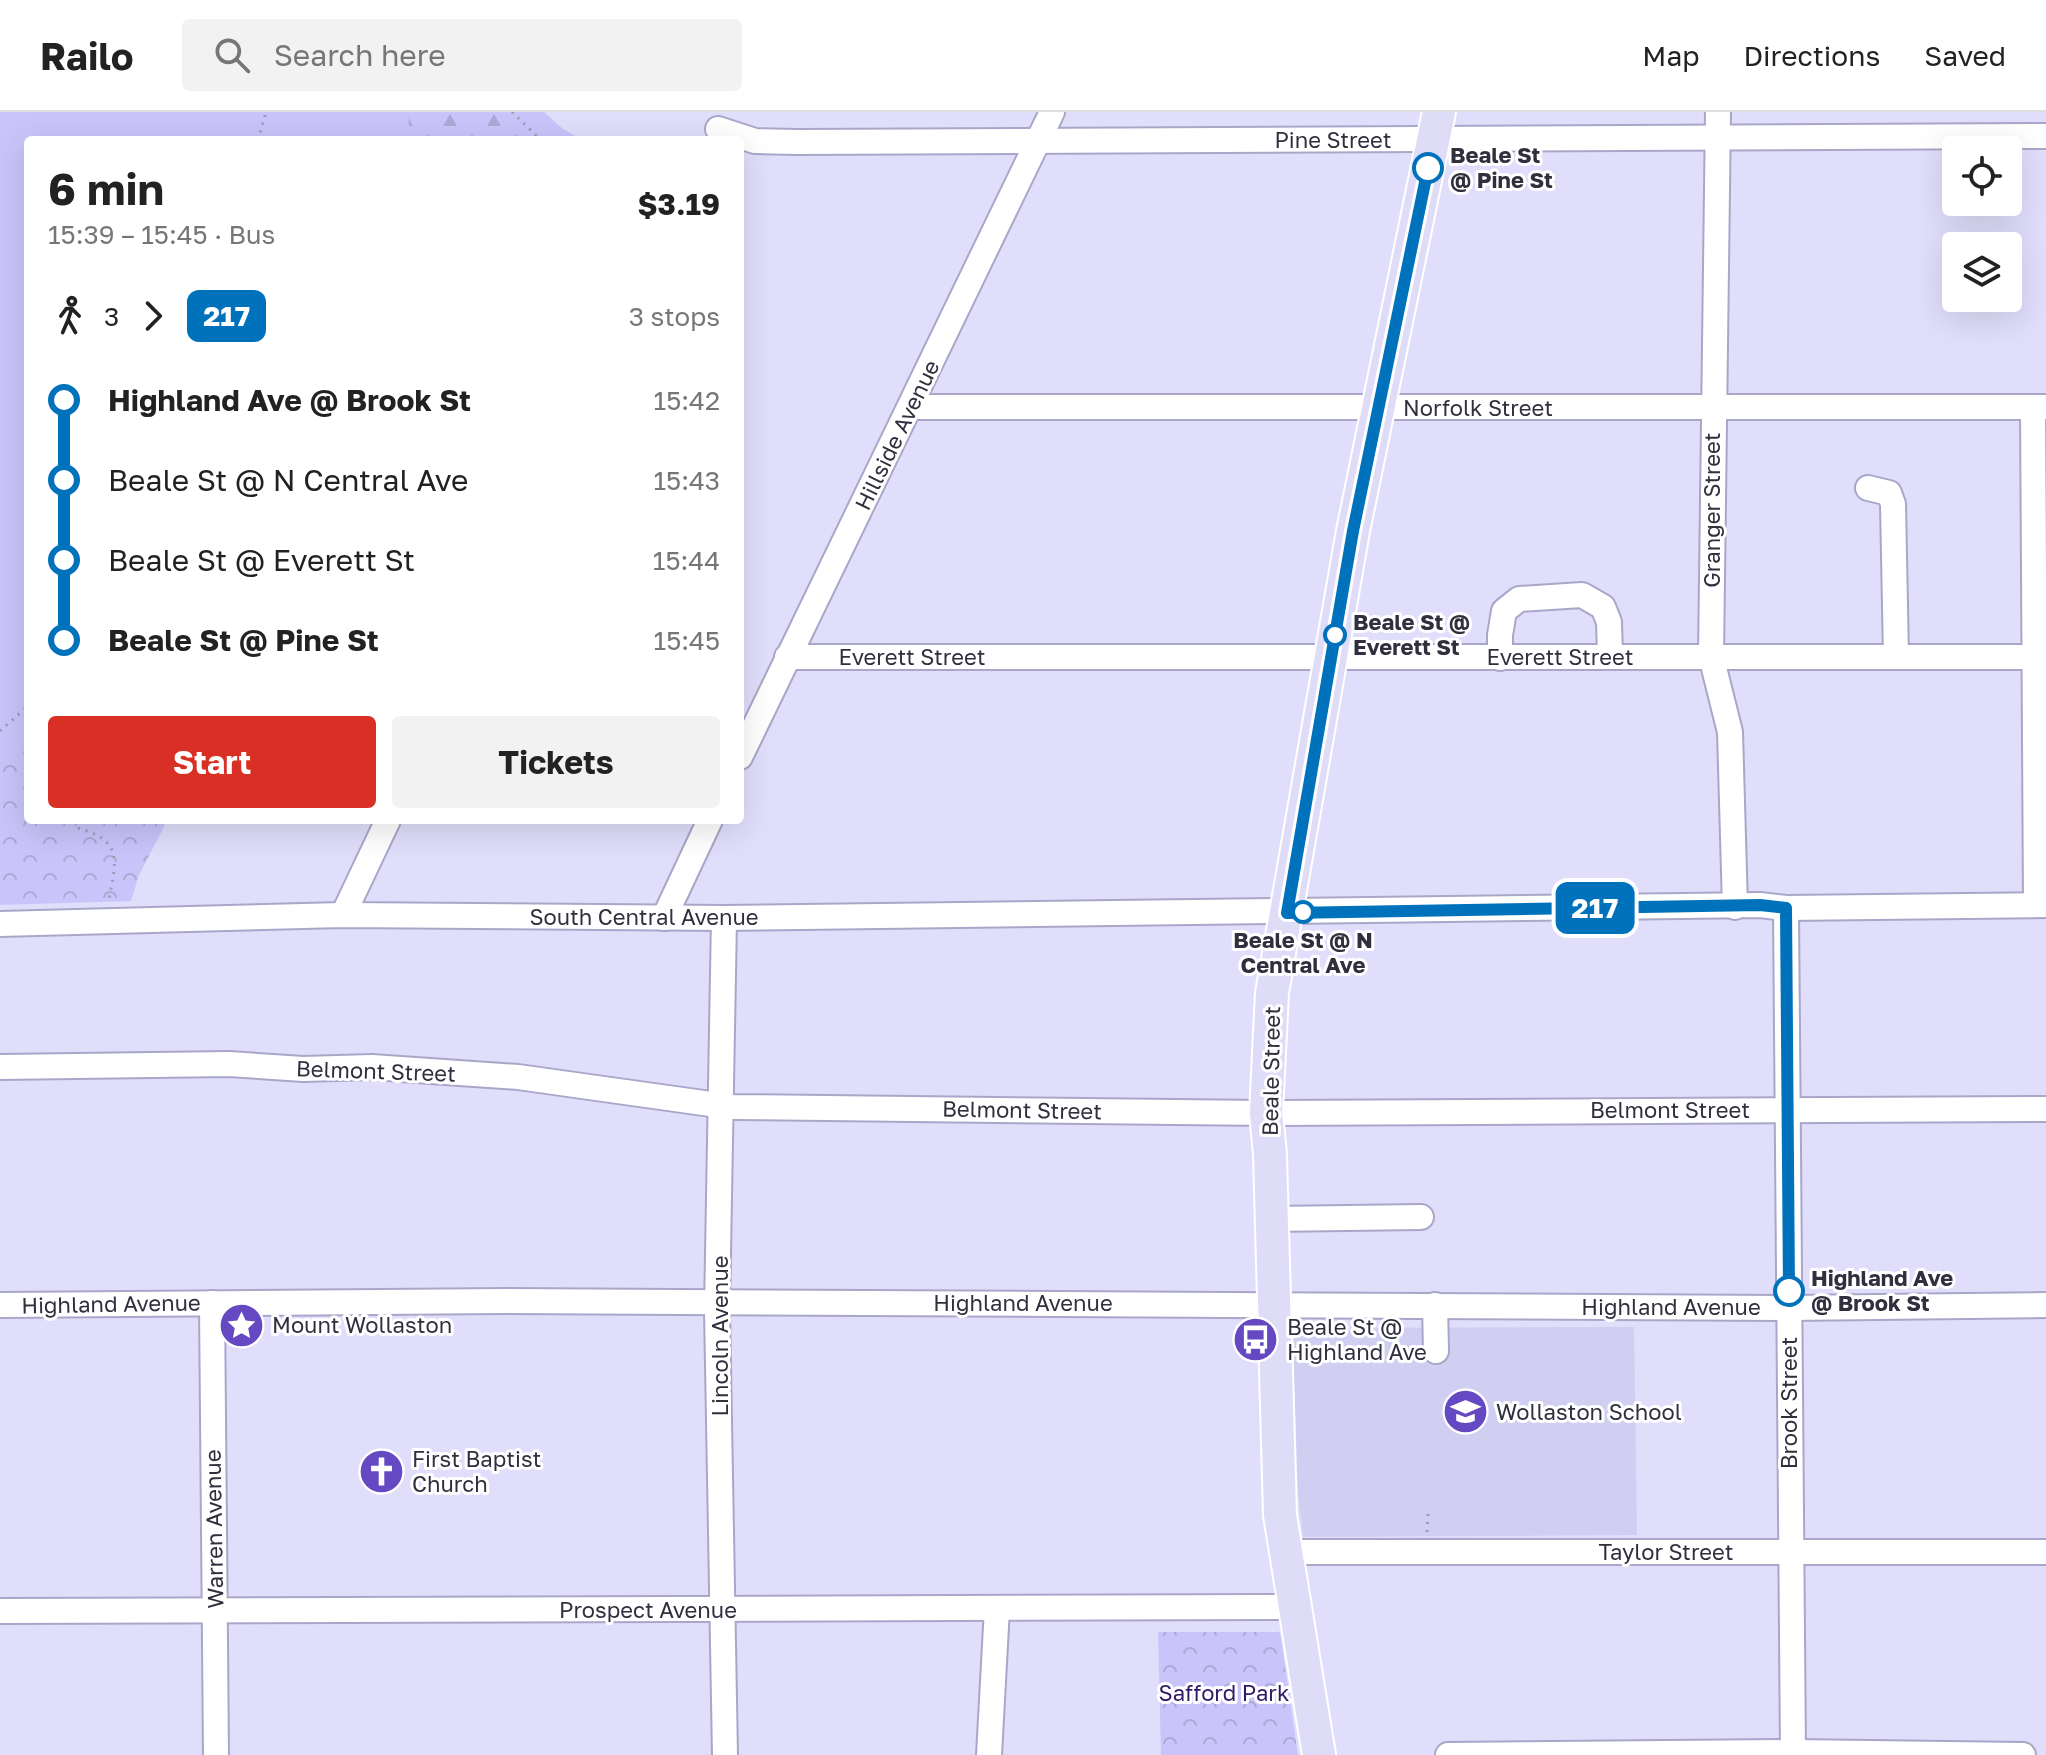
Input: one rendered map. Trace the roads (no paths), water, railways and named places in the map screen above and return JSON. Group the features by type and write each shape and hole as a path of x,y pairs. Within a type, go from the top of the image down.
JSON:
{"main road":[{"name":"Beale Street","path":"1319,1755 1280,1515 1266,1113 1272,993 1378,408 1436,126"}],"street":[{"name":"Hillside Avenue","path":"744,748 1052,112"},
{"name":"Granger Street","path":"1718,112 1711,656 1730,732 1735,907"},
{"name":"Pine Street","path":"744,137 755,141 1038,141 1436,126 1718,137 2046,136"},
{"name":"Pine Street","path":"719,127 742,136"},
{"name":"Norfolk Street","path":"911,407 2040,407"},
{"path":"2040,407 2041,905"},
{"path":"1868,488 1889,493 1893,504 1896,657"},
{"path":"1500,658 1504,611 1519,599 1582,595 1603,607 1609,622 1610,656"},
{"name":"Everett Street","path":"787,657 2040,657"},
{"path":"343,915 386,824"},
{"path":"664,918 708,824"},
{"name":"South Central Avenue","path":"0,924 343,915 724,918 2041,905"},
{"name":"Brook Street","path":"1786,908 1793,1754"},
{"name":"Lincoln Avenue","path":"724,918 719,1302 725,1755"},
{"name":"Belmont Street","path":"0,1067 229,1064 303,1069 372,1067 518,1077 721,1105 1266,1113 2046,1109"},
{"path":"1271,1219 1421,1217"},
{"name":"Highland Avenue","path":"0,1305 719,1302 1789,1308 2046,1305"},
{"name":"Warren Avenue","path":"212,1303 216,1755"},
{"path":"1435,1305 1436,1351"},
{"name":"Taylor Street","path":"1286,1552 2046,1552"},
{"name":"Prospect Avenue","path":"0,1611 1295,1607"},
{"path":"989,1755 997,1608"},
{"path":"1448,1755 2023,1755"}],"place":[{"name":"Beale St @ Pine St","path":"1428,168"},
{"name":"Beale St @ Everett St","path":"1335,635"},
{"name":"Beale St @ N Central Ave","path":"1303,912"},
{"name":"Highland Ave @ Brook St","path":"1789,1291"},
{"name":"Mount Wollaston","path":"241,1325"},
{"name":"Beale St @ Highland Ave","path":"1256,1340"},
{"name":"Wollaston School","path":"1465,1412"},
{"name":"First Baptist Church","path":"381,1472"}],"park label":[{"name":"Safford Park","path":"1224,1693"}]}
